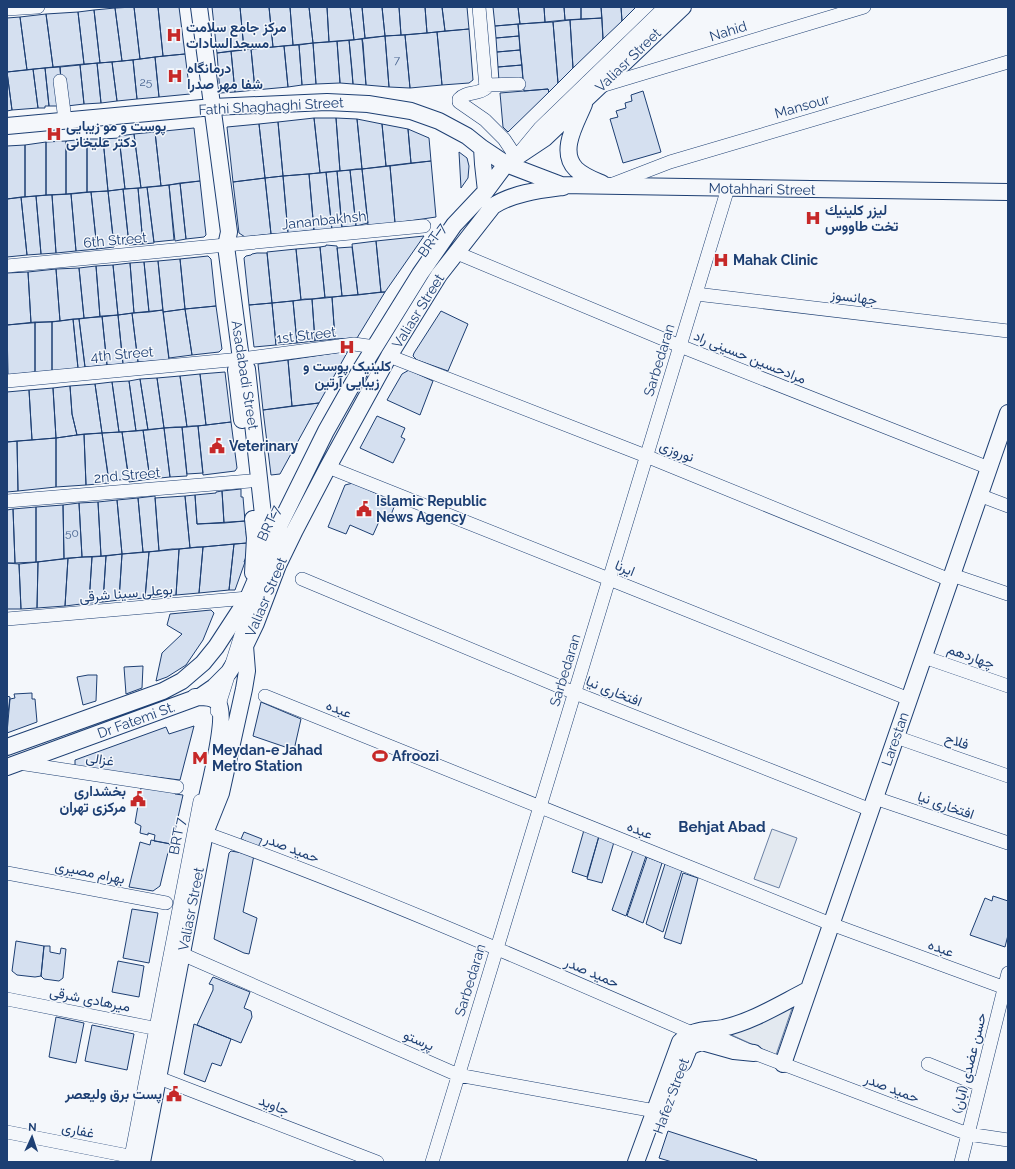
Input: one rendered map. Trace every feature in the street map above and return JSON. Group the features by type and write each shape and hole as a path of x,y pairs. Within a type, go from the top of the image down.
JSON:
{"main road":[{"name":"Asadabadi Street","path":"188,7 208,108 229,232 226,246 241,359 247,369 264,520 272,559"},
{"name":"Asadabadi Street","path":"199,7 208,108"},
{"name":"Valiasr Street","path":"136,1160 159,1078 162,1030 182,954 205,833 221,793 244,689 247,671 245,646 256,623 285,514 326,431 375,347 420,274 454,225 513,164 545,138 683,7"},
{"path":"587,99 570,138 569,154 576,169 607,186"},
{"name":"Fathi Shaghaghi Street","path":"7,126 208,108 326,102 368,104 411,111 426,116 458,130 482,148 513,164"},
{"path":"482,148 482,164 486,191"},
{"name":"Motahhari Street","path":"513,164 555,184 570,186 1008,192"},
{"name":"Valiasr Street","path":"149,697 175,685 195,671 216,647 248,598 328,467 389,356 432,287 490,210 500,202 528,193 570,186"},
{"path":"241,359 236,370 250,481 255,538 253,573 248,598"},
{"name":"Larestan","path":"783,1064 1008,416"},
{"path":"264,520 270,524 274,524 285,514"},
{"name":"Dr Fatemi St.","path":"13,765 200,697 214,687 229,672 245,646"},
{"path":"149,697 211,698 219,704 221,712 221,728 205,806 205,833"},
{"name":"Dr Fatemi St.","path":"7,747 149,697"},
{"path":"692,1033 741,1023 756,1017 808,990"},
{"name":"Hafez Street","path":"646,1162 678,1046 683,1038 692,1033"},
{"name":"Hafez Street","path":"636,1162 687,1051 693,1045 702,1042 734,1052 754,1053"}],"street":[{"path":"7,10 38,7"},
{"path":"479,7 486,88 481,91 462,95 459,98 459,102 485,120 504,139 513,164"},
{"name":"BRT 7","path":"136,1160 162,1030 219,704 252,600 320,454 397,318 447,246 540,128 665,7"},
{"name":"Nahid","path":"601,86 864,7"},
{"name":"Mansour","path":"607,186 670,162 1008,62"},
{"path":"60,81 65,120"},
{"path":"486,85 519,84"},
{"name":"Sarbedaran","path":"432,1162 728,188"},
{"name":"Jananbakhsh","path":"226,246 424,226"},
{"name":"6th Street","path":"7,266 226,246"},
{"name":"مرادحسین حسینی راد","path":"457,253 680,346 989,468"},
{"name":"جهانسوز","path":"696,294 1008,331"},
{"name":"1st Street","path":"241,359 354,344 375,347"},
{"name":"نوروزی","path":"389,356 951,577 1008,594"},
{"name":"4th Street","path":"7,381 241,359"},
{"name":"ايرنا","path":"328,467 909,699"},
{"name":"2nd Street","path":"7,501 250,481"},
{"path":"980,496 1008,506"},
{"name":"افتخاری نیا","path":"302,579 575,692 873,804 1008,843"},
{"name":"بوعلی سینا شرقی","path":"7,619 248,598"},
{"name":"چهاردهم","path":"924,657 1008,686"},
{"name":"عبده","path":"265,696 831,924 1006,988"},
{"name":"فلاح","path":"896,737 1008,776"},
{"name":"غزالی","path":"13,765 177,787"},
{"name":"حمید صدر","path":"205,833 289,863 497,948 692,1033 708,1033 754,1053 968,1134 1008,1140"},
{"name":"بهرام مصیری","path":"7,873 166,903"},
{"name":"پرستو","path":"182,954 458,1075 660,1112"},
{"name":"حسن عضدی (آبان)","path":"961,1162 1006,988 1008,973"},
{"name":"میرهادی شرقی","path":"7,999 162,1030"},
{"path":"928,1064 980,1085"},
{"name":"جاوید","path":"159,1078 377,1162"},
{"name":"غفاری","path":"7,1132 136,1160"}],"shaded area":[{"path":"772,829 797,838 779,888 754,879"},
{"path":"796,997 776,1055 725,1032"}],"building":[{"path":"134,7 140,59 122,61 115,8"},
{"path":"134,7 158,7 163,56 140,59"},
{"path":"158,7 179,7 185,54 163,56"},
{"path":"212,7 240,7 244,50 217,53"},
{"path":"240,7 269,7 273,47 244,50"},
{"path":"269,7 290,7 293,45 273,47"},
{"path":"290,7 309,7 313,43 293,45"},
{"path":"309,7 327,7 329,42 313,43"},
{"path":"327,7 350,7 354,40 329,42"},
{"path":"350,7 362,7 365,38 354,40"},
{"path":"362,7 382,7 385,36 365,38"},
{"path":"382,7 399,7 401,35 385,36"},
{"path":"399,7 425,7 427,33 401,35"},
{"path":"425,7 442,7 445,31 427,33"},
{"path":"442,7 467,7 469,29 445,31"},
{"path":"493,7 518,7 520,24 495,26"},
{"path":"518,7 544,7 545,22 520,24"},
{"path":"544,7 564,7 565,20 545,22"},
{"path":"564,7 581,7 581,19 565,20"},
{"path":"581,7 601,7 602,18 581,19"},
{"path":"601,7 621,7 622,21 603,39"},
{"path":"621,7 636,7 622,21"},
{"path":"115,8 122,61 100,63 94,10"},
{"path":"94,10 100,63 84,64 78,12"},
{"path":"78,12 84,64 53,67 46,14"},
{"path":"46,14 53,67 27,70 20,17"},
{"path":"20,17 27,70 7,72 7,18"},
{"path":"602,18 603,39 573,68 570,20"},
{"path":"570,20 573,68 558,83 553,22"},
{"path":"553,22 558,83 549,92 548,89 524,91 518,24"},
{"path":"518,24 519,36 496,38 495,26"},
{"path":"469,29 473,80 469,83 442,85 437,32"},
{"path":"437,32 442,85 410,88 405,35"},
{"path":"405,35 410,88 389,87 385,36"},
{"path":"385,36 389,87 366,85 362,39"},
{"path":"519,36 520,50 497,52 496,38"},
{"path":"362,39 366,85 353,84 349,40"},
{"path":"349,40 353,84 340,83 337,41"},
{"path":"337,41 340,83 316,84 313,43"},
{"path":"313,43 316,84 302,85 299,45"},
{"path":"299,45 302,85 288,87 284,46"},
{"path":"284,46 288,87 255,90 251,49"},
{"path":"251,49 255,90 235,92 231,51"},
{"path":"520,50 522,65 498,67 497,52"},
{"path":"231,51 235,92 220,93 217,53"},
{"path":"185,54 190,94 159,97 155,57"},
{"path":"155,57 159,97 137,99 133,60"},
{"path":"133,60 137,99 117,101 112,62"},
{"path":"112,62 117,101 101,103 97,63"},
{"path":"97,63 101,103 84,104 80,65"},
{"path":"80,65 84,104 67,106 63,100 60,67"},
{"path":"522,65 523,79 499,81 498,67"},
{"path":"60,67 62,106 49,106 45,68"},
{"path":"45,68 49,106 45,106 45,108 38,108 33,69"},
{"path":"33,69 38,108 12,110 7,72"},
{"path":"7,72 12,110 7,111"},
{"path":"548,89 549,92 508,132 503,127 500,93"},
{"path":"643,91 661,152 623,163 610,119 618,117 616,111 626,108 625,103 632,101 631,95"},
{"path":"314,118 320,173 283,176 278,122"},
{"path":"314,118 336,118 340,171 320,173"},
{"path":"336,118 357,119 362,169 340,171"},
{"path":"357,119 382,124 386,166 362,169"},
{"path":"278,122 283,176 265,178 259,124"},
{"path":"259,124 265,178 233,182 227,127"},
{"path":"382,124 408,129 411,163 386,166"},
{"path":"194,128 200,181 161,186 155,132"},
{"path":"408,129 429,138 431,161 411,163"},
{"path":"155,132 161,186 141,188 134,134"},
{"path":"134,134 141,188 125,189 119,136"},
{"path":"119,138 125,189 108,191 103,139"},
{"path":"87,139 87,192 66,194 66,141"},
{"path":"87,139 103,139 108,191 87,192"},
{"path":"66,141 66,194 46,195 46,142"},
{"path":"46,142 46,195 25,197 25,145"},
{"path":"25,145 25,197 7,199 7,146"},
{"path":"459,152 467,158 469,166 468,178 461,188"},
{"path":"431,161 436,217 395,223 390,166"},
{"path":"390,166 395,223 368,225 362,169"},
{"path":"362,169 368,223 356,226 350,170"},
{"path":"350,170 356,226 342,227 337,171"},
{"path":"337,171 342,229 332,230 326,172"},
{"path":"326,172 332,230 314,231 309,174"},
{"path":"309,174 314,230 288,233 283,176"},
{"path":"283,176 288,233 271,234 265,178"},
{"path":"265,178 271,234 245,237 239,233 233,182"},
{"path":"200,181 206,235 204,237 186,239 180,183"},
{"path":"180,183 186,239 175,241 169,185"},
{"path":"169,185 174,240 154,242 147,187"},
{"path":"147,187 154,243 143,244 138,188"},
{"path":"138,188 143,244 129,245 123,189"},
{"path":"123,189 129,244 114,245 108,191"},
{"path":"108,191 114,247 97,249 91,192"},
{"path":"91,192 97,249 76,251 71,194"},
{"path":"71,194 76,251 56,253 52,195"},
{"path":"52,195 56,253 41,254 36,196"},
{"path":"36,196 41,254 27,255 21,197"},
{"path":"21,197 27,255 7,257 7,199"},
{"path":"424,236 385,292 381,292 376,241"},
{"path":"376,241 381,292 358,295 352,244"},
{"path":"326,245 337,246 342,296 325,298 320,247"},
{"path":"320,247 325,298 301,300 296,249"},
{"path":"352,247 358,295 342,296 337,248"},
{"path":"296,249 301,300 272,303 267,252"},
{"path":"257,253 267,253 272,303 249,305 244,258"},
{"path":"208,256 211,259 216,306 185,309 180,259"},
{"path":"180,259 185,309 163,312 158,261"},
{"path":"158,261 163,310 149,312 144,262"},
{"path":"144,262 149,312 134,313 130,263"},
{"path":"130,263 134,313 118,315 113,265"},
{"path":"113,265 118,315 100,317 96,266"},
{"path":"96,266 100,317 84,318 79,268"},
{"path":"79,268 84,318 60,321 56,269"},
{"path":"56,269 60,321 31,323 28,272"},
{"path":"28,272 31,323 7,325 7,273"},
{"path":"385,292 357,338 335,339 332,297"},
{"path":"332,297 335,339 315,341 312,299"},
{"path":"312,299 315,341 297,343 293,301"},
{"path":"293,301 297,343 276,345 272,303"},
{"path":"272,303 276,345 254,347 249,305"},
{"path":"216,306 222,349 219,352 192,355 185,309"},
{"path":"185,309 192,355 169,358 163,312"},
{"path":"163,310 169,360 138,362 132,313"},
{"path":"441,311 468,324 448,371 417,360 413,356"},
{"path":"132,313 138,362 123,364 118,315"},
{"path":"118,315 123,364 107,365 102,316"},
{"path":"102,316 107,365 85,367 79,319"},
{"path":"73,319 78,368 52,371 52,322"},
{"path":"73,319 79,319 85,367 78,368"},
{"path":"35,322 35,372 8,375 7,325"},
{"path":"35,322 52,322 52,371 35,372"},
{"path":"348,351 319,403 292,406 288,360"},
{"path":"288,360 292,406 263,410 258,364"},
{"path":"409,370 433,381 420,415 387,400 402,374"},
{"path":"225,372 231,422 206,425 200,374"},
{"path":"200,374 206,425 187,427 180,376"},
{"path":"180,376 187,427 164,428 157,378"},
{"path":"157,378 164,428 148,430 140,379"},
{"path":"140,379 148,430 136,431 129,381"},
{"path":"129,381 136,431 119,432 112,382"},
{"path":"112,382 119,432 102,433 95,384"},
{"path":"95,384 102,433 77,435 72,414 70,386"},
{"path":"70,386 72,414 77,435 56,438 53,388"},
{"path":"53,388 56,438 32,440 29,390"},
{"path":"29,390 32,440 7,442 7,392"},
{"path":"319,403 280,474 271,475 263,410"},
{"path":"377,416 405,428 401,437 405,439 393,463 360,448"},
{"name":"Veterinary","path":"231,422 237,468 235,471 203,475 198,426"},
{"path":"198,426 203,473 187,474 182,427"},
{"path":"182,427 187,476 170,477 164,428"},
{"path":"164,428 170,477 150,479 143,430"},
{"path":"143,430 150,479 129,482 122,432"},
{"path":"122,432 129,479 109,481 102,433"},
{"path":"102,433 109,483 86,485 84,434"},
{"path":"84,434 86,485 56,487 56,438"},
{"path":"56,438 56,487 18,491 17,441"},
{"path":"17,441 18,491 7,492 7,442"},
{"name":"Islamic Republic News Agency","path":"353,483 396,502 389,520 381,517 373,535 350,525 346,534 328,527 345,485"},
{"path":"241,489 245,521 224,523 222,491"},
{"path":"222,491 224,523 197,524 195,495"},
{"path":"195,495 197,524 245,521 247,543 190,548 185,496"},
{"path":"155,496 159,551 143,552 138,498"},
{"path":"185,496 190,548 159,551 155,498"},
{"path":"138,498 143,552 122,554 117,500"},
{"path":"117,500 122,554 101,556 98,502"},
{"path":"98,502 101,556 82,557 79,503"},
{"path":"79,503 82,557 64,559 63,505"},
{"path":"63,505 64,559 36,562 36,507"},
{"path":"36,507 36,562 15,563 13,509"},
{"path":"13,509 15,563 7,563 7,510"},
{"path":"247,543 245,562 235,590 229,590 234,544"},
{"path":"234,544 229,590 199,593 203,547"},
{"path":"203,547 199,593 176,595 179,549"},
{"path":"179,549 176,595 145,598 149,552"},
{"path":"149,552 145,598 119,600 122,554"},
{"path":"122,554 119,600 103,602 106,556"},
{"path":"106,556 103,602 89,603 92,557"},
{"path":"92,557 89,603 65,606 68,558"},
{"path":"68,558 65,606 37,608 38,562"},
{"path":"38,562 37,608 21,609 19,564"},
{"path":"7,563 19,564 21,609 7,609"},
{"path":"211,610 214,613 203,640 186,665 167,677 156,681 162,653 182,634 167,625 170,614"},
{"path":"143,666 142,688 126,694 124,667"},
{"path":"97,675 96,701 83,705 77,677"},
{"path":"32,693 32,699 35,699 37,722 7,733 10,699 15,698 14,694"},
{"path":"7,696 10,697 7,722"},
{"path":"261,702 301,719 294,750 253,736"},
{"path":"194,726 180,780 75,767 75,760 166,727 169,734"},
{"path":"141,788 175,791 175,794 183,795 172,844 154,841 155,835 140,833 141,826 135,823"},
{"path":"584,830 599,836 587,877 572,872"},
{"path":"244,832 262,839 258,847 241,839"},
{"path":"599,836 614,842 602,883 587,879"},
{"path":"151,840 170,844 160,886 153,891 129,887 140,842 150,845"},
{"path":"633,850 646,856 626,916 612,910"},
{"path":"231,851 254,855 243,912 257,918 249,954 214,939 229,853"},
{"path":"647,857 662,863 643,923 627,916"},
{"path":"665,864 682,870 663,932 646,924"},
{"path":"683,873 698,878 681,944 664,938"},
{"path":"993,896 1008,901 1008,935 1005,947 970,935 985,898 992,901"},
{"path":"132,909 158,913 149,963 123,958"},
{"path":"16,941 44,946 41,976 35,977 17,975 12,971"},
{"path":"44,946 50,946 50,952 60,954 61,948 66,949 63,978 59,981 44,979 41,976"},
{"path":"118,961 144,966 139,997 112,992"},
{"path":"213,977 250,992 244,1008 251,1011 252,1017 241,1043 197,1025 213,990 213,985 209,984"},
{"path":"56,1017 84,1023 76,1063 49,1057"},
{"path":"194,1024 231,1039 221,1066 212,1063 205,1082 184,1074"},
{"path":"92,1025 134,1034 127,1070 85,1061"},
{"path":"668,1131 757,1160 756,1162 672,1162 659,1158"}],"place":[{"name":"مرکز جامع سلامت مسجدالسادات","path":"174,35"},
{"name":"درمانگاه شفا مهر صدرا","path":"175,76"},
{"name":"پوست و مو زیبایی دکتر علیخانی","path":"54,134"},
{"name":"ليزر كلينيك تخت طاووس","path":"813,218"},
{"name":"Mahak Clinic","path":"721,260"},
{"name":"کلینیک پوست و زیبایی آرتین","path":"347,347"},
{"name":"Veterinary","path":"217,446"},
{"name":"Islamic Republic News Agency","path":"364,509"},
{"name":"Afroozi","path":"380,756"},
{"name":"Meydan-e Jahad Metro Station","path":"200,758"},
{"name":"بخشداری مرکزی تهران","path":"138,799"},
{"name":"پست برق ولیعصر","path":"174,1094"}],"district":[{"name":"Behjat Abad","path":"722,827"}]}
